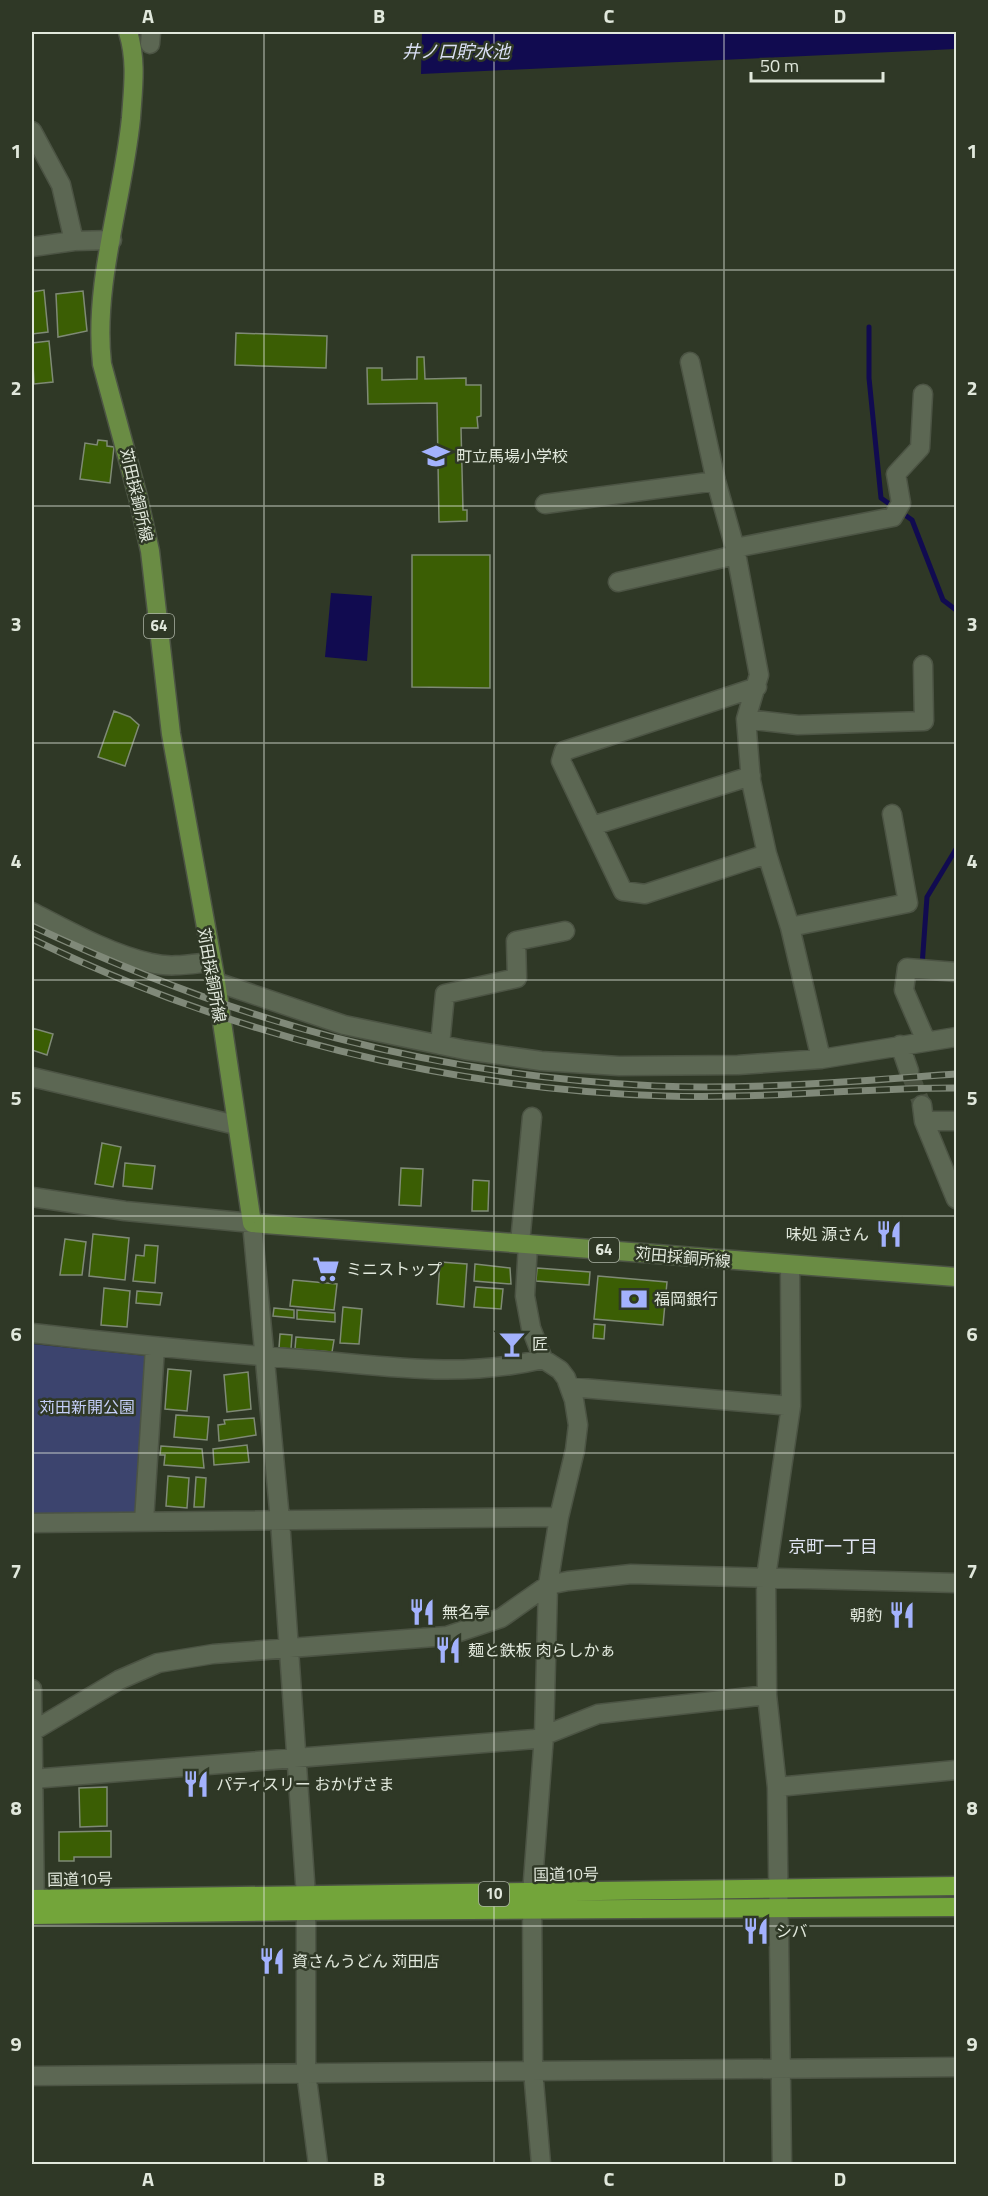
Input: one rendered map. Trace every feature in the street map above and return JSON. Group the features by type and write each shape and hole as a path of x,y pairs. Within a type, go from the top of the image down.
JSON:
{"highway":[{"name":"国道10号","path":"780,1899 957,1886"},
{"name":"国道10号","path":"33,1907 780,1899 957,1907"}],"main road":[{"name":"苅田採銅所線","path":"128,32 135,58 134,78 127,160 112,240 100,342 102,364 124,440 150,551 171,734 216,982 252,1223 957,1277"}],"street":[{"path":"32,131 61,185 74,241"},
{"path":"32,247 74,241 112,240"},
{"path":"690,362 716,481 736,551 759,675 746,719 751,776 767,854 790,927 821,1059"},
{"path":"618,582 736,551 893,517 902,503 896,474 920,448 923,394"},
{"path":"544,504 716,481"},
{"path":"746,719 798,725 924,721 923,665"},
{"path":"757,687 564,751 561,761 623,891 645,894 767,854"},
{"path":"592,826 751,776"},
{"path":"790,927 908,903 892,814"},
{"path":"32,912 108,948 152,964 181,966 211,962"},
{"path":"440,1045 445,994 517,978 516,941 565,931"},
{"path":"926,1041 904,990 907,968 957,972"},
{"path":"216,982 344,1025 440,1045 541,1061 619,1066 738,1065 821,1059 957,1038"},
{"path":"900,1045 909,1071"},
{"path":"32,1077 236,1125"},
{"path":"957,1120 923,1113 957,1199"},
{"path":"532,1117 524,1244 527,1313 543,1359 560,1370 570,1388 577,1412 577,1438 559,1517 548,1585 544,1736 533,1901 533,2070 541,2164"},
{"path":"32,1197 125,1211 252,1223 280,1520 306,1903 306,2072 318,2164"},
{"path":"782,2164 777,1787 767,1695 766,1577 791,1406 790,1266"},
{"path":"32,1333 155,1347 450,1371 497,1368 543,1359"},
{"path":"144,1521 155,1347"},
{"path":"570,1388 791,1406"},
{"path":"32,1523 559,1517"},
{"path":"33,1731 119,1680 158,1663 203,1656 428,1638 465,1632 518,1608 548,1585 631,1574 957,1583"},
{"path":"32,1689 33,1907"},
{"path":"33,1779 296,1756 535,1739 607,1712 767,1695"},
{"path":"777,1787 957,1770"},
{"path":"32,2076 957,2067"}],"green space":[{"name":"苅田新開公園","path":"32,1344 146,1356 136,1515 32,1514"}],"water":[{"name":"井ノ口貯水池","path":"422,32 956,32 956,49 421,74"},
{"path":"331,593 372,596 367,661 325,657"}],"building":[{"path":"44,290 48,332 32,334 32,292"},
{"path":"83,291 87,331 58,337 56,294"},
{"path":"236,333 327,336 326,368 235,365"},
{"path":"49,341 53,382 34,384 32,343"},
{"path":"417,357 424,357 425,379 466,378 466,385 481,385 481,416 477,417 478,428 461,428 463,510 467,510 467,521 439,522 437,403 368,404 367,368 382,368 382,380 417,379"},
{"path":"98,440 107,441 107,446 114,447 110,483 80,479 85,443 97,445"},
{"path":"412,555 490,555 490,688 412,687"},
{"path":"114,711 130,717 139,725 125,766 98,757"},
{"path":"32,1028 53,1034 47,1055 32,1050"},
{"path":"102,1143 121,1147 113,1187 95,1184"},
{"path":"125,1163 155,1166 152,1189 123,1186"},
{"path":"401,1168 423,1169 421,1206 399,1205"},
{"path":"473,1180 489,1181 488,1211 472,1211"},
{"path":"93,1234 129,1238 125,1280 89,1276"},
{"path":"65,1239 86,1242 82,1275 60,1275"},
{"path":"145,1245 158,1246 155,1283 133,1281 136,1255 144,1256"},
{"path":"440,1262 467,1264 464,1307 437,1304"},
{"path":"475,1264 510,1268 511,1284 474,1281"},
{"path":"537,1268 590,1272 589,1285 536,1281"},
{"path":"598,1276 667,1282 663,1325 594,1319"},
{"path":"293,1280 337,1284 334,1310 290,1306"},
{"path":"476,1287 503,1289 501,1309 474,1307"},
{"path":"104,1288 130,1291 127,1327 101,1325"},
{"path":"137,1291 162,1293 160,1305 136,1303"},
{"path":"343,1307 362,1309 359,1344 340,1343"},
{"path":"274,1308 294,1310 294,1318 273,1316"},
{"path":"297,1310 335,1313 335,1322 297,1319"},
{"path":"594,1324 605,1325 604,1339 593,1338"},
{"path":"280,1334 292,1335 291,1349 279,1348"},
{"path":"296,1337 334,1340 332,1352 295,1349"},
{"path":"168,1369 191,1371 187,1411 165,1409"},
{"path":"248,1372 251,1409 227,1412 224,1375"},
{"path":"176,1415 209,1417 207,1440 174,1437"},
{"path":"254,1418 256,1435 219,1441 218,1425 225,1424 224,1420"},
{"path":"247,1445 249,1462 214,1465 213,1449"},
{"path":"161,1446 202,1449 204,1468 164,1465 165,1455 160,1455"},
{"path":"168,1476 189,1478 187,1508 166,1506"},
{"path":"196,1477 206,1478 204,1507 194,1507"},
{"path":"107,1787 107,1826 80,1827 79,1788"},
{"path":"111,1831 111,1857 74,1857 74,1861 59,1861 59,1832"}],"waterway":[{"path":"869,327 869,378 881,498 912,520 943,600 956,610"},
{"path":"922,966 927,897 956,849"}],"tunnel":[{"path":"909,1071 922,1105"}],"railway":[{"path":"32,926 108,960 184,990 260,1016 336,1038 413,1056 492,1070 572,1080 694,1087 806,1084 956,1074"},
{"path":"32,939 107,973 183,1003 261,1029 340,1051 420,1069 501,1082 583,1091 666,1096 775,1095 956,1088"}],"place":[{"name":"町立馬場小学校","path":"436,456"},
{"name":"味処 源さん","path":"889,1234"},
{"name":"ミニストップ","path":"326,1269"},
{"name":"福岡銀行","path":"634,1299"},
{"name":"匠","path":"512,1344"},
{"name":"無名亭","path":"422,1612"},
{"name":"朝釣","path":"902,1615"},
{"name":"麺と鉄板 肉らしかぁ","path":"448,1650"},
{"name":"パティスリー おかげさま","path":"196,1784"},
{"name":"シバ","path":"756,1931"},
{"name":"資さんうどん 苅田店","path":"272,1961"}],"district":[{"name":"京町一丁目","path":"833,1547"}]}
